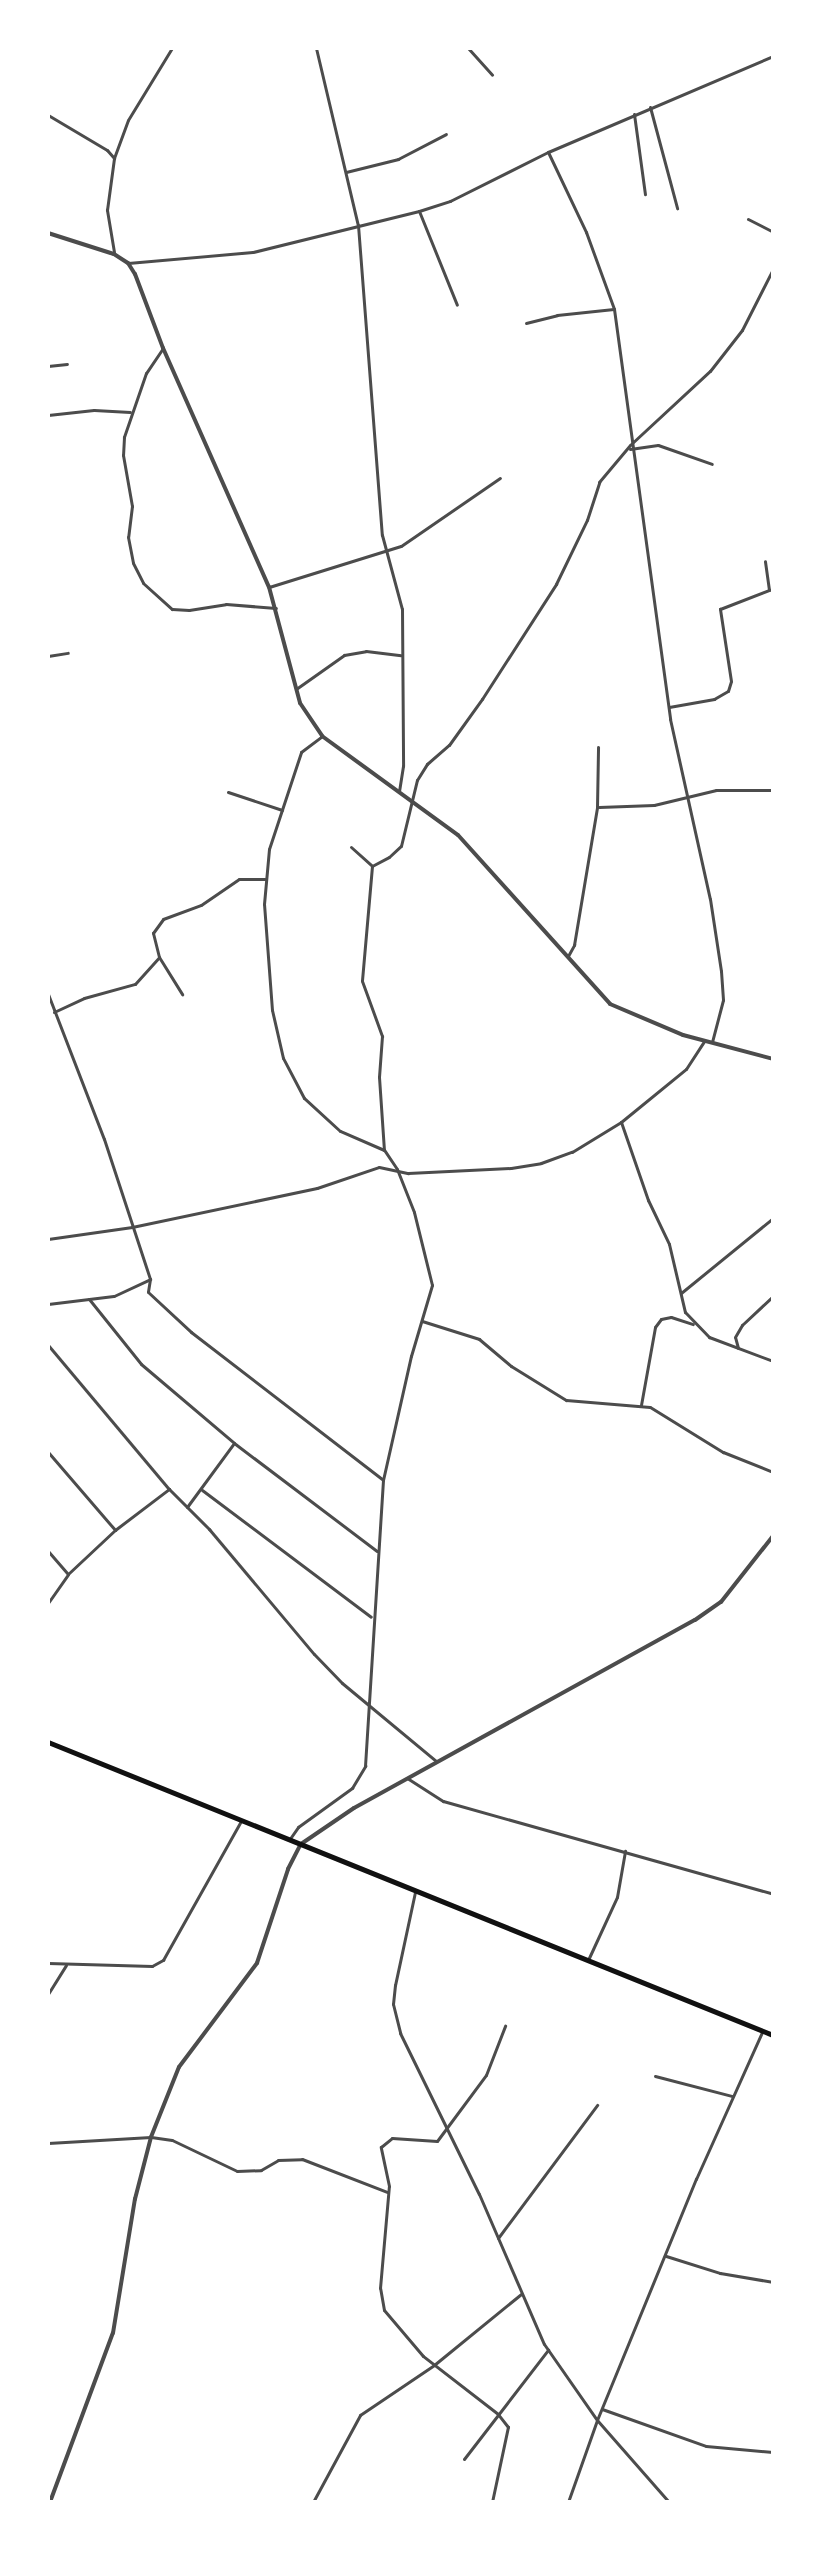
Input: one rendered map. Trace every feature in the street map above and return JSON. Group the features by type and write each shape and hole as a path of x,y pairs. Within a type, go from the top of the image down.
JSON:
{"main road":[{"path":"48,1742 773,2035"}],"street":[{"path":"114,254 107,210 114,158 128,120 172,48"},
{"path":"316,48 358,225 382,535 402,609 403,766 399,792"},
{"path":"468,48 492,75"},
{"path":"128,263 253,252 419,211 450,201 548,152 773,56"},
{"path":"650,107 677,208"},
{"path":"634,114 645,194"},
{"path":"48,115 107,150 114,158"},
{"path":"346,172 390,162 446,134"},
{"path":"548,152 586,232 614,309 630,447 669,707 721,971 723,1000 712,1042"},
{"path":"419,211 457,305"},
{"path":"748,219 773,232"},
{"path":"48,233 114,254 128,263 269,587 300,703 322,736 468,845 610,1004 627,1014 704,1041 773,1059"},
{"path":"372,866 401,846 410,801 427,764 449,745 474,711 556,584 587,520 599,482 630,447 710,371 742,330 773,269"},
{"path":"526,323 557,315 614,309"},
{"path":"163,348 153,359 130,412 123,455 132,500 128,537 133,563 143,583 172,609 226,604 276,608"},
{"path":"48,366 67,364"},
{"path":"48,415 94,410 130,412"},
{"path":"630,447 658,445 712,464"},
{"path":"269,587 386,552 427,531 500,478"},
{"path":"669,707 714,699 728,691 731,681 720,609 769,590 765,561"},
{"path":"296,689 344,655 366,651 401,655"},
{"path":"48,656 68,653"},
{"path":"322,736 301,752 269,849 265,879 270,999 279,1046 290,1076 324,1119 347,1135 384,1150"},
{"path":"567,959 574,945 597,807 598,747"},
{"path":"597,807 654,805 716,790 773,790"},
{"path":"228,792 282,810"},
{"path":"351,847 372,866"},
{"path":"289,1840 298,1827 359,1781 365,1766 383,1480 411,1356 432,1285 414,1212 397,1169 384,1150 379,1077 382,1041 362,981 372,866"},
{"path":"182,994 159,957 153,933 157,923 210,900 239,879 265,879"},
{"path":"54,1012 72,1003 135,984 159,957"},
{"path":"48,994 104,1139 150,1279 148,1292 173,1317 383,1480"},
{"path":"48,1239 132,1227 317,1188 379,1167 408,1173 511,1168 541,1163 572,1152 621,1122 686,1069 704,1041"},
{"path":"621,1122 631,1141 648,1200 669,1244 685,1312 693,1324 709,1337 773,1361"},
{"path":"681,1293 773,1218"},
{"path":"48,1304 114,1296 150,1279"},
{"path":"738,1348 735,1337 742,1325 773,1296"},
{"path":"89,1299 141,1364 234,1443 377,1552"},
{"path":"641,1405 655,1327 661,1319 671,1317 693,1324"},
{"path":"422,1321 479,1339 511,1366 566,1400 641,1405 664,1415 723,1452 773,1472"},
{"path":"48,1345 314,1654 436,1761"},
{"path":"187,1507 234,1443"},
{"path":"48,1452 115,1530"},
{"path":"48,1603 68,1574 115,1530 169,1489"},
{"path":"202,1490 373,1618"},
{"path":"50,2502 113,2333 135,2199 151,2137 179,2067 257,1963 288,1869 301,1844 316,1830 436,1761 617,1664 721,1602 773,1536"},
{"path":"48,1551 68,1574"},
{"path":"407,1778 443,1801 773,1894"},
{"path":"48,1963 152,1966 163,1960 241,1820"},
{"path":"588,1961 617,1897 625,1851"},
{"path":"415,1892 395,1985 395,2018 548,2350 597,2420 669,2502"},
{"path":"48,1994 66,1965"},
{"path":"492,2502 508,2427 498,2414 434,2365 389,2321 380,2288 387,2192 384,2142 392,2138 437,2141 486,2075 505,2026"},
{"path":"568,2502 597,2420 762,2031"},
{"path":"655,2076 733,2096"},
{"path":"498,2238 597,2105"},
{"path":"48,2143 151,2137 184,2144 237,2171 261,2170 278,2160 302,2159 387,2192"},
{"path":"666,2256 720,2273 773,2282"},
{"path":"313,2502 351,2425 360,2415 434,2365 521,2294"},
{"path":"464,2459 548,2350"},
{"path":"602,2409 706,2446 773,2452"}]}
